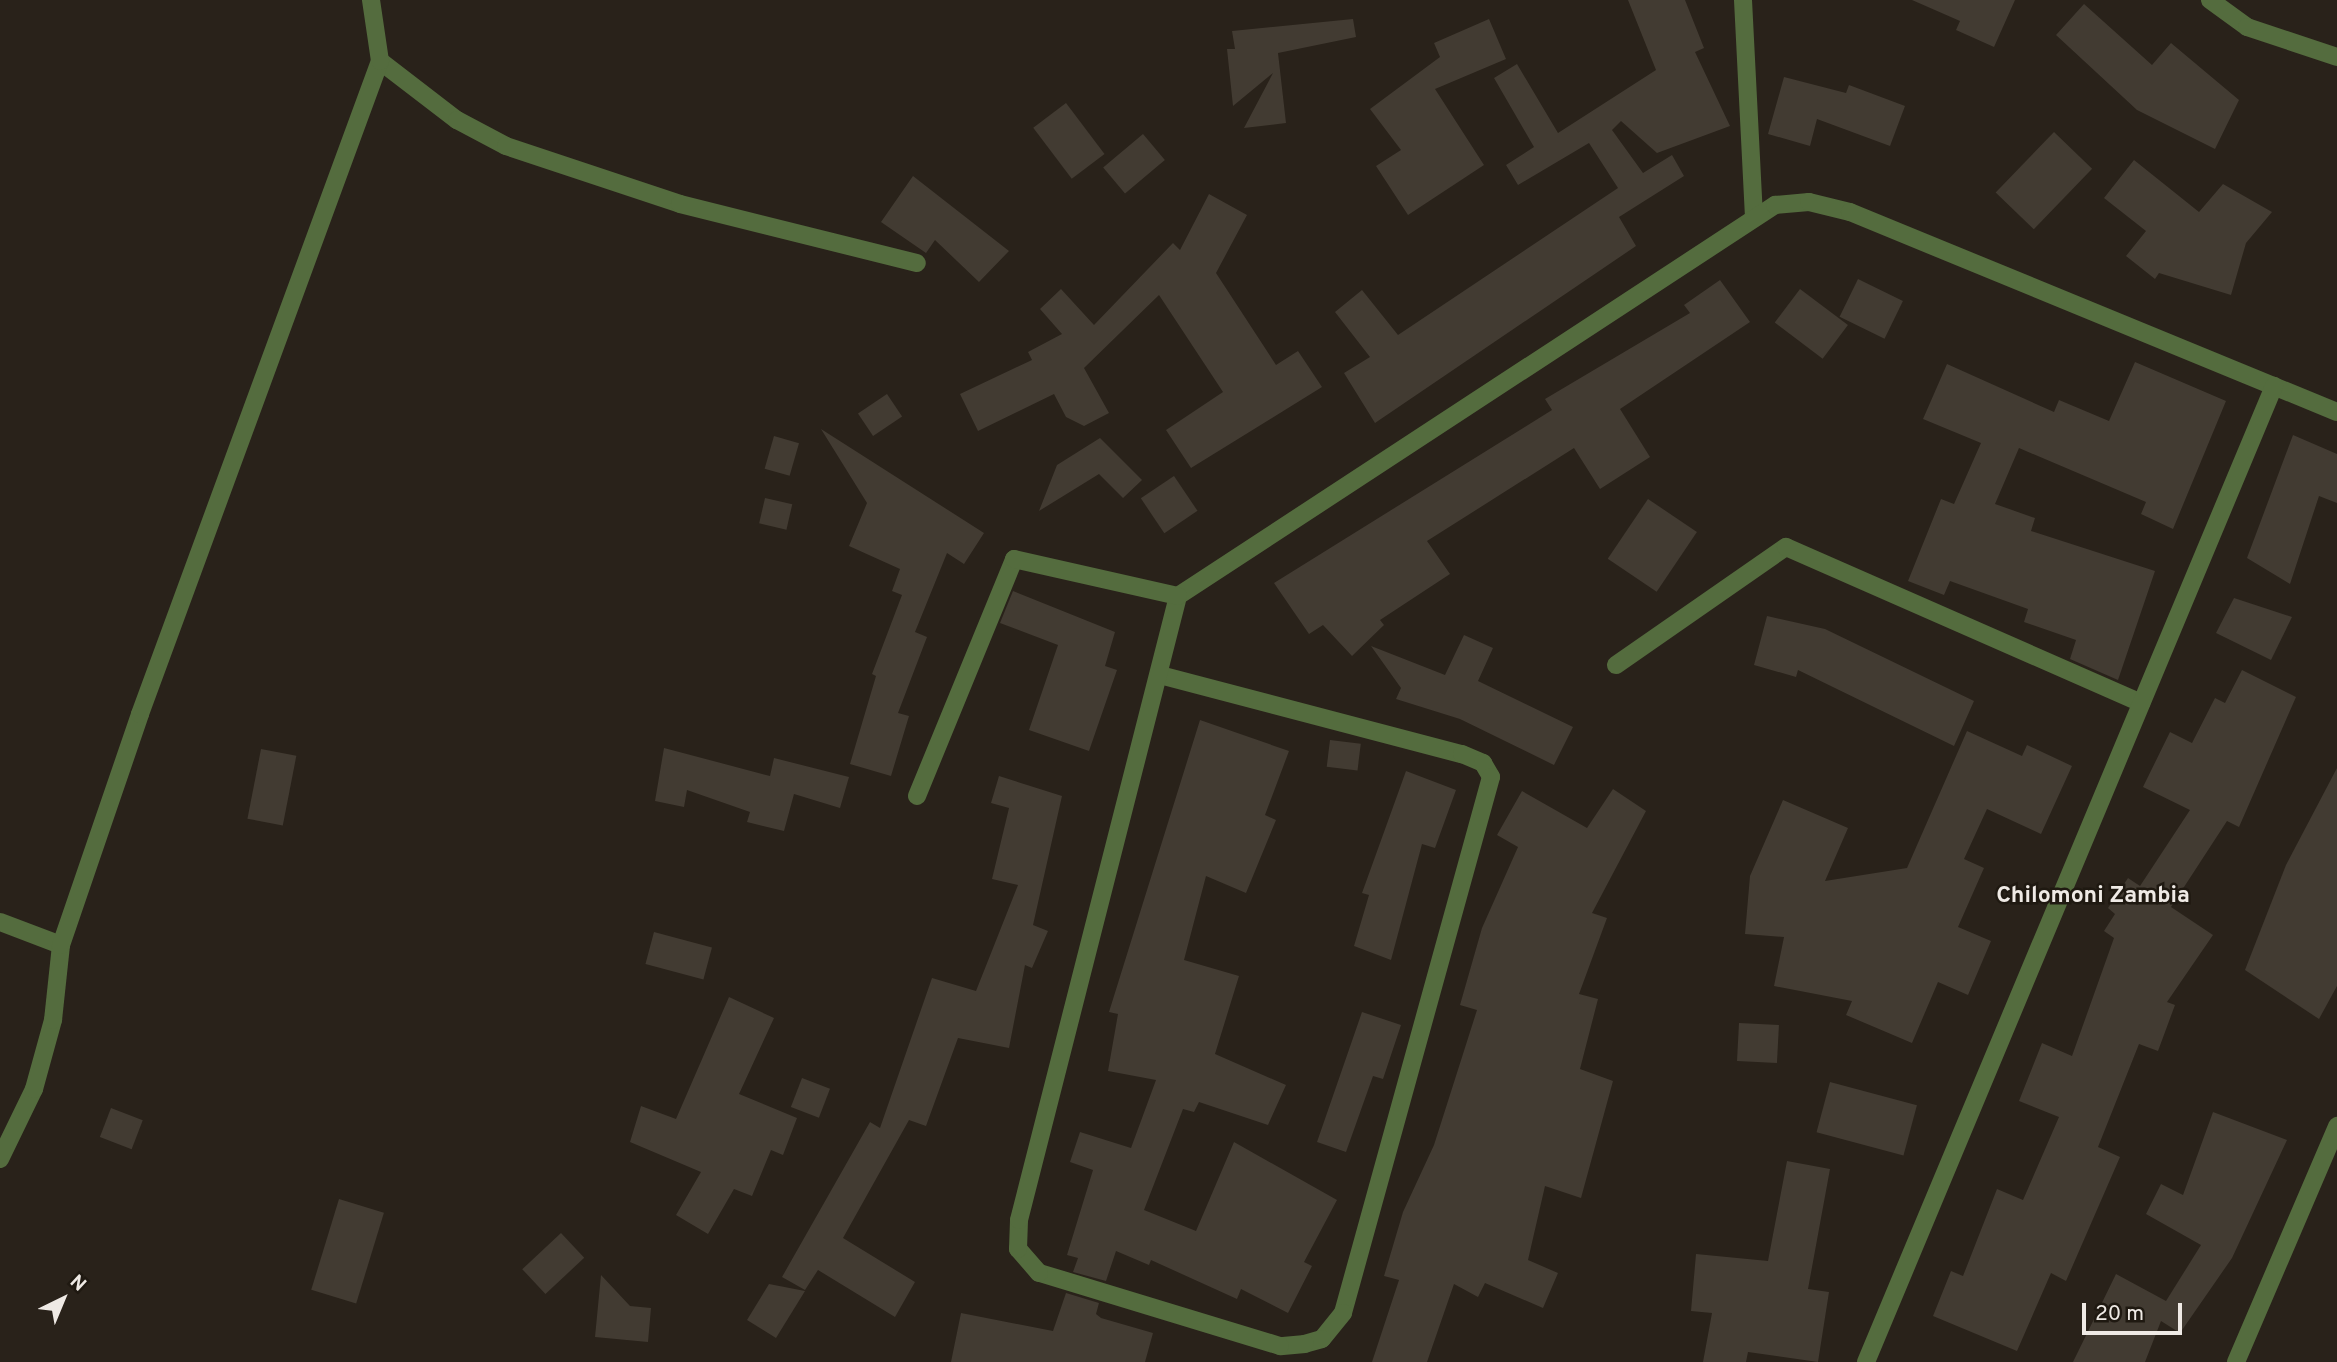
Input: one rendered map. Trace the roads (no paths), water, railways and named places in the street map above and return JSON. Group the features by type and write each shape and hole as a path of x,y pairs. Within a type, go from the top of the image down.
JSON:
{"street":[{"path":"0,1159 46,1051 61,945 380,61 371,0"},
{"path":"1743,0 1755,216"},
{"path":"2210,0 2247,27 2337,57"},
{"path":"380,61 457,120 506,146 680,204 917,263"},
{"path":"1160,675 1462,754 1483,763 1491,777 1343,1313 1321,1339 1305,1344 1280,1346 1039,1273 1018,1249 1020,1220 1178,596 1775,205 1809,202 1850,212 2337,412"},
{"path":"1866,1362 2274,386"},
{"path":"1616,665 1786,547 2141,703"},
{"path":"917,796 1014,559 1178,596"},
{"path":"0,922 61,945"},
{"path":"2236,1362 2337,1126"}],"district":[{"name":"Chilomoni Zambia","path":"2093,897"}]}
